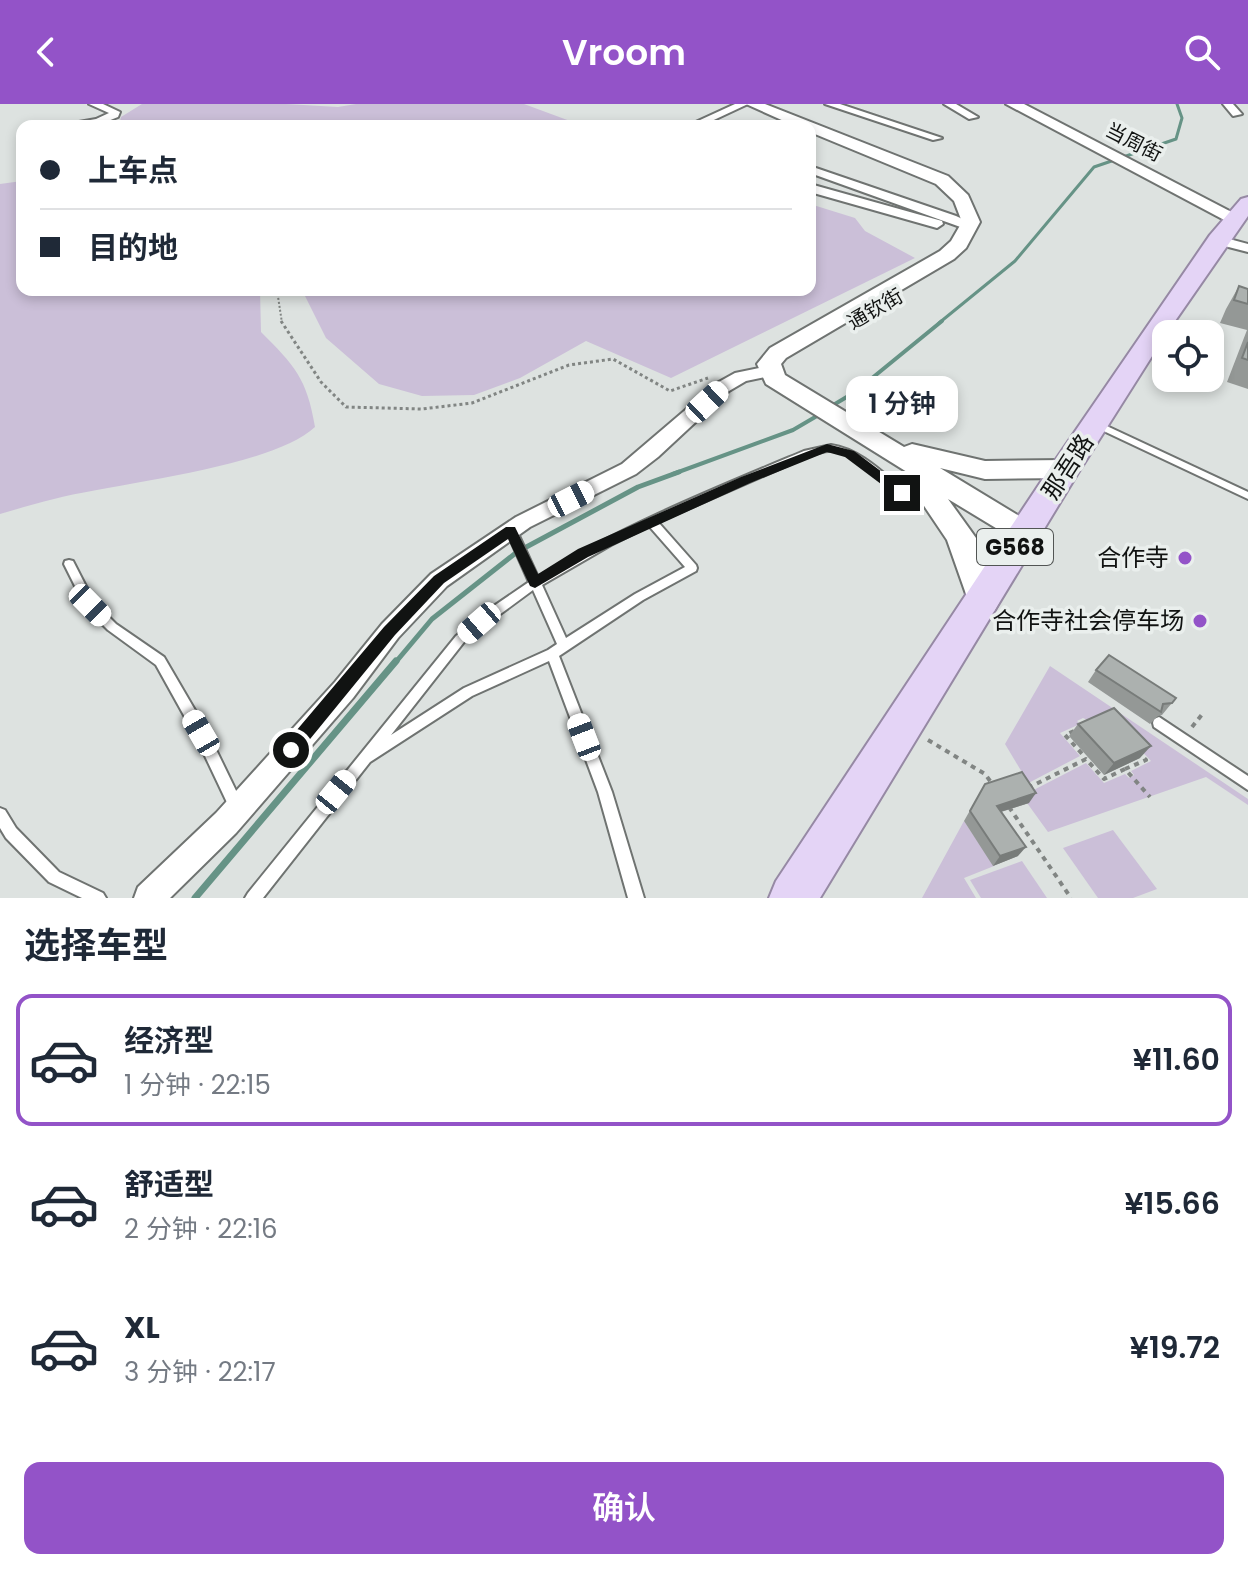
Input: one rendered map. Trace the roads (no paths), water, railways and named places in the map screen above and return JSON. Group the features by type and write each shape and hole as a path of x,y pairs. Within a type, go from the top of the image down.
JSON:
{"highway":[{"name":"那吾路","path":"1172,320 1238,224"},
{"name":"那吾路","path":"793,898 1065,469 1152,348"}],"main road":[{"path":"753,104 793,120"},
{"name":"通钦街","path":"765,104 807,120"},
{"name":"当周街","path":"1013,104 1106,148"},
{"name":"当周街","path":"1025,104 1153,172 1238,224"},
{"name":"通钦街","path":"793,388 785,372 787,362 955,263 984,232 985,220 973,197 951,179 915,161 816,123"},
{"path":"816,129 942,180 962,199 968,230 947,255 778,353 769,364 769,371 1028,528"},
{"path":"905,455 985,470 1065,469"},
{"path":"905,455 949,517 969,558 983,602"}],"street":[{"path":"94,104 115,112 103,120"},
{"path":"706,120 743,104"},
{"path":"830,104 937,138"},
{"path":"949,104 973,117"},
{"path":"1228,104 1237,114"},
{"path":"816,172 850,186 902,200 968,230"},
{"path":"816,190 968,230"},
{"path":"149,898 238,810 344,690 390,631 439,580 512,533 629,469 651,453 723,387 741,377 769,371"}],"lane":[{"path":"1096,424 1248,496"},
{"path":"253,898 460,639 532,577 827,448 849,454 902,493"},
{"path":"360,762 468,692 558,650 639,597 692,568 652,522"},
{"path":"512,533 532,577 558,650 636,898"},
{"path":"69,564 90,605 112,627 160,661 201,733 238,810"},
{"path":"1159,723 1248,784"},
{"path":"0,815 11,833 54,877 98,898"}],"waterway":[{"path":"939,323 1015,261 1094,167 1176,139 1182,118 1177,104"},
{"path":"830,407 855,392 942,321"},
{"path":"673,474 793,430 822,413"},
{"path":"395,663 432,619 517,552 638,487 679,472"},
{"path":"195,898 396,661"}],"place":[{"name":"合作寺","path":"1185,558"},
{"name":"合作寺社会停车场","path":"1200,621"}]}
